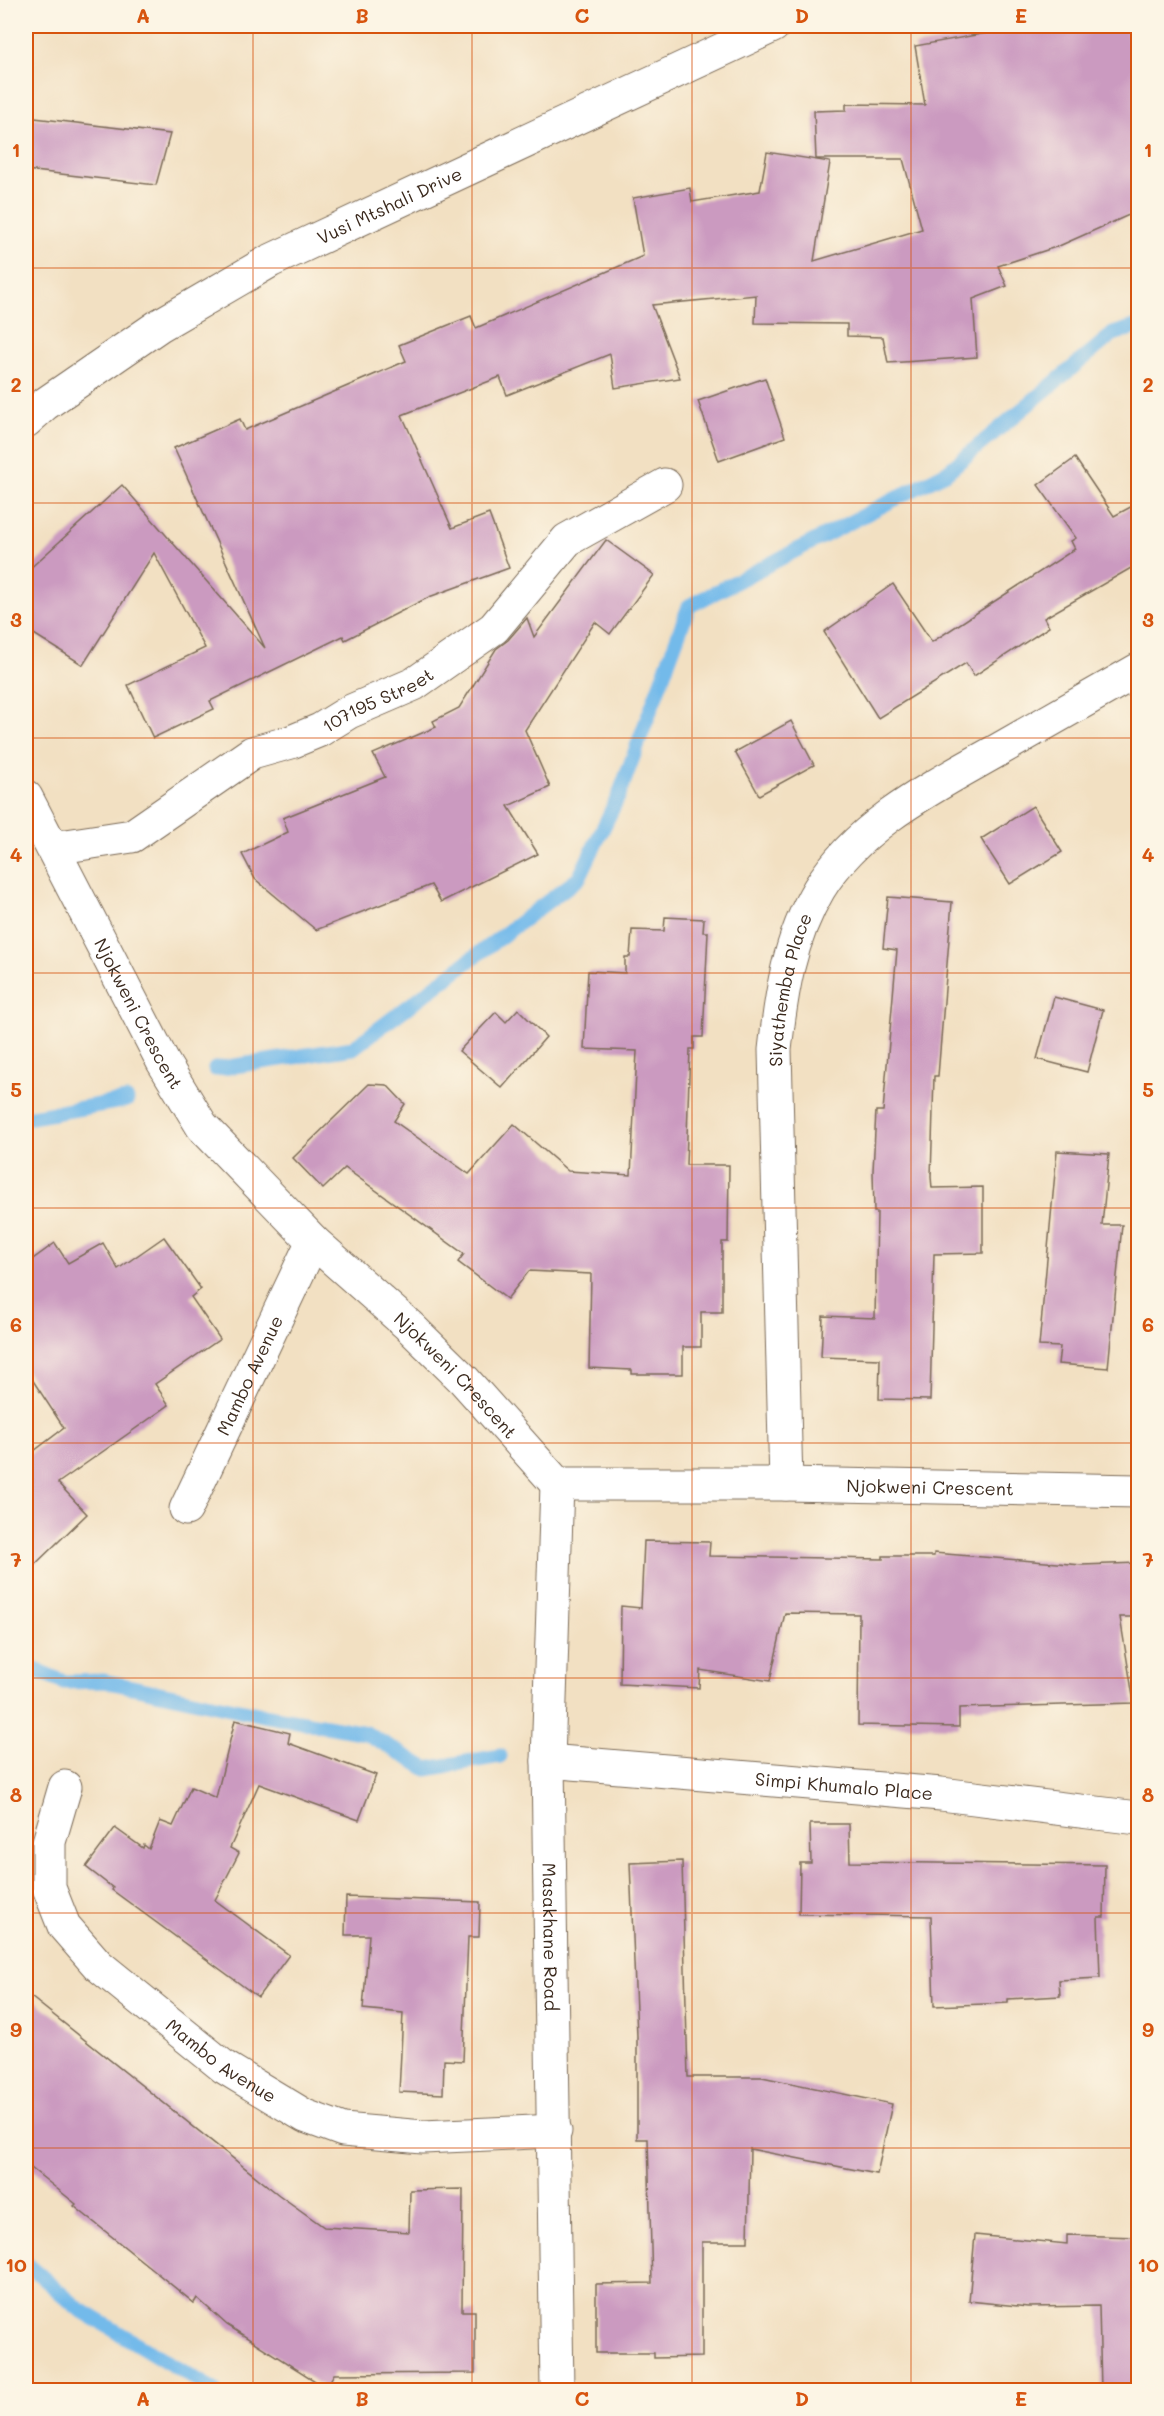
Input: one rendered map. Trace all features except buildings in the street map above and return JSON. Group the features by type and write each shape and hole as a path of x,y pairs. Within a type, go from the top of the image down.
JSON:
{"street":[{"name":"Vusi Mtshali Drive","path":"26,421 45,404 160,325 270,261 773,26"},
{"name":"107195 Street","path":"53,848 132,836 252,753 291,742 320,730 348,712 414,684 494,628 567,540 665,484"},
{"name":"Siyathemba Place","path":"786,1484 775,1050 782,988 797,932 819,889 849,848 918,795 1138,670"},
{"name":"Njokweni Crescent","path":"26,797 163,1062 202,1126 313,1241 408,1325 464,1380 557,1484 786,1484 1138,1491"},
{"name":"Mambo Avenue","path":"186,1509 313,1241"},
{"name":"Masakhane Road","path":"557,1484 548,1761 557,2391"},
{"name":"Simpi Khumalo Place","path":"548,1761 941,1794 1138,1818"},
{"name":"Mambo Avenue","path":"65,1787 49,1842 49,1888 64,1926 98,1965 224,2067 305,2116 343,2130 423,2137 555,2131"}],"waterway":[{"path":"215,1069 353,1048 579,878 619,795 689,606 947,472 1113,334 1138,326"},
{"path":"26,1118 127,1100"},
{"path":"26,1666 64,1682 104,1681 263,1715 366,1733 427,1769 500,1756"},
{"path":"26,2263 79,2309 214,2390"}]}
